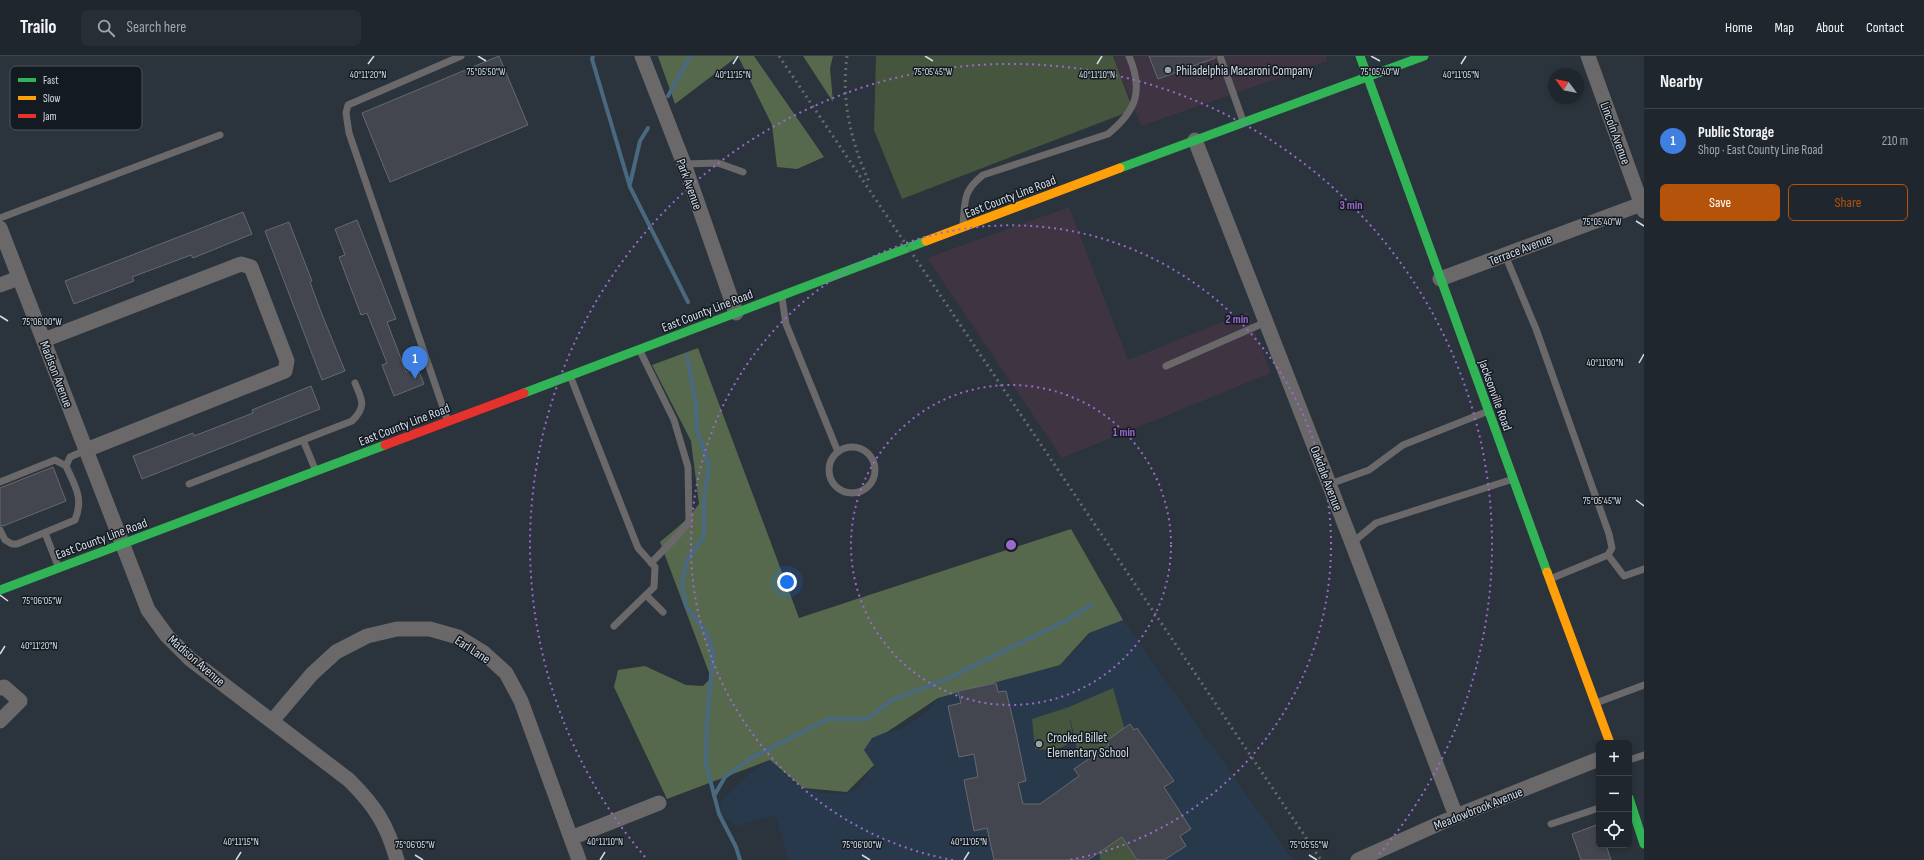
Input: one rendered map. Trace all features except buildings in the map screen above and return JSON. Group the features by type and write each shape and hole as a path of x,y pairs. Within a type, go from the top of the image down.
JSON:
{"main road":[{"name":"Jacksonville Road","path":"1360,56 1369,77 1512,479 1594,704 1609,740"},
{"name":"East County Line Road","path":"0,590 1195,140 1424,56"},
{"path":"1632,807 1644,844"}],"street":[{"name":"Park Avenue","path":"642,56 684,164 736,313"},
{"name":"Lincoln Avenue","path":"1588,56 1643,206"},
{"name":"Oakdale Avenue","path":"1195,140 1330,484 1456,816"},
{"name":"Terrace Avenue","path":"1440,279 1505,254 1643,206"},
{"name":"Madison Avenue","path":"0,228 148,610 167,636 190,658 349,780 369,800 383,822 397,860"},
{"path":"44,340 242,264 251,267 288,361 285,371 86,450"},
{"path":"0,285 20,278"},
{"name":"Earl Lane","path":"272,721 312,674 336,652 367,636 397,629 430,629 458,637 484,653 506,673 522,701 579,860"},
{"path":"0,688 4,687 20,701 0,721"},
{"name":"Meadowbrook Avenue","path":"1358,860 1456,816 1596,761"},
{"path":"571,838 659,803"}],"lane":[{"path":"448,422 349,133 346,113 348,105 462,56"},
{"path":"963,227 965,201 971,185 983,175 1108,134 1122,122 1134,104 1138,86 1129,56"},
{"path":"1220,56 1243,123"},
{"path":"0,218 220,135"},
{"path":"684,164 718,163 743,172"},
{"path":"1505,254 1536,329 1609,534 1612,548 1608,555 1549,579"},
{"path":"782,296 786,324 838,452"},
{"path":"1166,366 1266,322"},
{"path":"639,349 674,420 688,467 689,521 679,534 651,563"},
{"path":"570,375 638,548 655,567 654,587 614,626"},
{"path":"189,484 352,421 361,412 363,402 355,383"},
{"path":"1330,484 1369,470 1403,445 1488,412"},
{"path":"303,440 316,471"},
{"path":"845,449 859,449 871,457 875,471 870,485 864,490 849,493 842,491 831,480 829,473 830,465 838,452 845,449"},
{"path":"66,466 70,457 86,450"},
{"path":"0,482 56,460 66,466 78,494 80,509 75,520 17,544 12,544 5,540 0,530"},
{"path":"1352,543 1376,523 1512,479"},
{"path":"45,532 59,568"},
{"path":"1608,555 1624,576 1644,569"},
{"path":"646,595 664,612"},
{"path":"1594,704 1644,685"},
{"path":"1632,759 1644,755"},
{"path":"1551,824 1596,809"}],"shaded area":[{"path":"1113,56 1326,56 1328,61 1141,126"},
{"path":"1069,207 1128,360 1247,312 1271,373 1062,458 927,258"},
{"name":"Crooked Billet Elementary School","path":"1123,620 1293,860 789,860 775,815 737,826 719,814 723,800 751,772 770,760 798,786 818,793 842,794 857,789 874,765 864,750 871,738 902,728 926,713 938,698 959,689 1060,665 1086,640 1089,633"}],"green space":[{"path":"658,56 738,56 675,104"},
{"path":"738,56 754,56 824,157 797,169 777,167 772,125"},
{"path":"803,56 833,56 830,68 833,102"},
{"path":"876,56 1113,56 1133,110 902,199 874,130"},
{"path":"698,348 799,618 1071,529 1123,620 1089,633 1060,665 938,698 887,732 872,738 864,750 874,765 847,792 803,788 770,760 667,799 614,687 618,670 645,666 686,685 703,686 711,678 660,542 686,520 699,504 691,441 652,365"},
{"path":"1113,688 1127,737 1091,752 1078,754 1070,717 1072,733 1067,744 1063,747 1046,750 1035,749 1032,719 1069,707"},
{"path":"1126,828 1151,860 1100,860 1098,831"}],"waterway":[{"path":"593,56 592,59 630,187 688,302"},
{"path":"668,96 690,56"},
{"path":"630,184 640,141 648,128"},
{"path":"687,356 696,404 697,430 709,465 704,497 704,536 686,562 682,585 686,606 707,634 713,651 707,724 706,764 719,814 736,847 740,860"},
{"path":"714,796 725,777 751,758 828,719 867,719 892,700 947,679 1067,620 1092,604"}],"railway":[{"path":"779,56 1321,860"},
{"path":"847,56 845,89 849,122 863,169 870,184"}],"traffic: fast":[{"path":"1360,56 1547,572"},
{"path":"1120,168 1424,56"},
{"path":"524,393 926,241"},
{"path":"0,590 385,445"},
{"path":"1632,807 1644,844"}],"traffic: slow":[{"path":"926,241 1120,168"},
{"path":"1547,572 1609,740"}],"traffic: jam":[{"path":"385,445 524,393"}],"place":[{"name":"Philadelphia Macaroni Company","path":"1168,70"},
{"name":"Public Storage","path":"415,379"},
{"name":"Crooked Billet Elementary School","path":"1039,744"}]}
